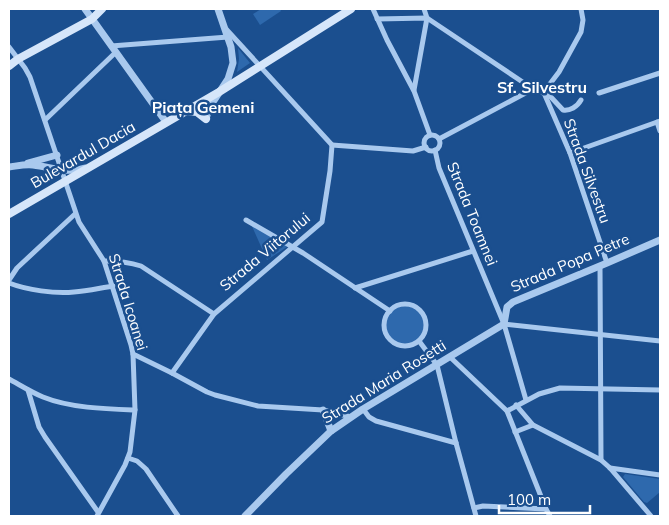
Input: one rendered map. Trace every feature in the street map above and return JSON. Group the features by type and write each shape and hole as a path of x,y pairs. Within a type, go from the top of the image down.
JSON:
{"main road":[{"path":"9,66 18,59 92,19 102,9"},
{"name":"Bulevardul Dacia","path":"9,214 219,92 350,9"},
{"path":"186,111 197,112 206,119"}],"street":[{"path":"85,9 166,122"},
{"path":"206,119 209,108 228,79 232,68 233,56 218,9"},
{"path":"373,9 414,91 430,135"},
{"path":"414,91 427,18 424,9"},
{"path":"543,93 559,72 581,32 583,20 581,9"},
{"path":"377,19 427,18 532,89 551,97 563,110 574,108 581,100"},
{"path":"224,26 332,145 406,151 426,147"},
{"path":"45,120 113,49 228,37"},
{"name":"Strada Icoanei","path":"9,47 30,77 75,214 104,261 133,354 135,410 128,458 97,514"},
{"path":"599,93 660,73"},
{"path":"439,139 532,89"},
{"name":"Strada Silvestru","path":"543,93 570,153 604,265 600,335 601,460"},
{"path":"570,153 659,122 660,131"},
{"path":"430,135 435,135 439,139 440,145 435,150 429,150 426,147 425,140 430,135"},
{"name":"Strada Viitorului","path":"172,373 214,314 322,222 332,145"},
{"name":"Strada Toamnei","path":"435,150 438,168 504,324 526,400"},
{"path":"9,167 57,155"},
{"path":"20,165 61,171 72,171 88,167"},
{"path":"75,214 9,277 27,289 75,292 113,286"},
{"path":"246,220 293,247 390,312"},
{"name":"Strada Popa Petre","path":"504,324 507,307 513,302 660,240"},
{"path":"355,288 473,251"},
{"path":"104,261 123,261 141,266 214,314"},
{"path":"405,304 412,305 420,310 425,318 425,334 413,345 396,344 386,334 384,324 385,318 390,312 397,306 405,304"},
{"path":"504,324 660,341"},
{"name":"Strada Maria Rosetti","path":"245,516 331,431 363,409 504,324"},
{"path":"419,341 437,365 476,516"},
{"path":"133,354 207,392 258,406 323,410 351,417"},
{"path":"450,357 507,411 550,516"},
{"path":"9,379 44,398 66,403 135,410"},
{"path":"507,411 539,394 560,388 660,390"},
{"path":"28,390 45,437 97,514"},
{"path":"516,406 533,425 601,460 651,516"},
{"path":"363,409 372,419 456,443"},
{"path":"323,410 331,431"},
{"path":"515,432 533,425"},
{"path":"128,458 137,461 146,469 178,516"},
{"path":"610,468 660,475"},
{"path":"474,508 483,506 546,509"},
{"path":"472,516 474,508"}],"shaded area":[{"path":"261,9 280,9 281,11 260,25 253,14"},
{"path":"238,48 250,63 237,72 239,59"},
{"path":"251,224 287,247 267,260"},
{"path":"405,306 418,312 424,325 418,338 405,344 392,338 386,325 392,312"},
{"path":"625,474 660,479 660,492 647,503 644,502 623,477"}],"district":[{"name":"Sf. Silvestru","path":"542,87"},
{"name":"Piața Gemeni","path":"203,107"}]}
